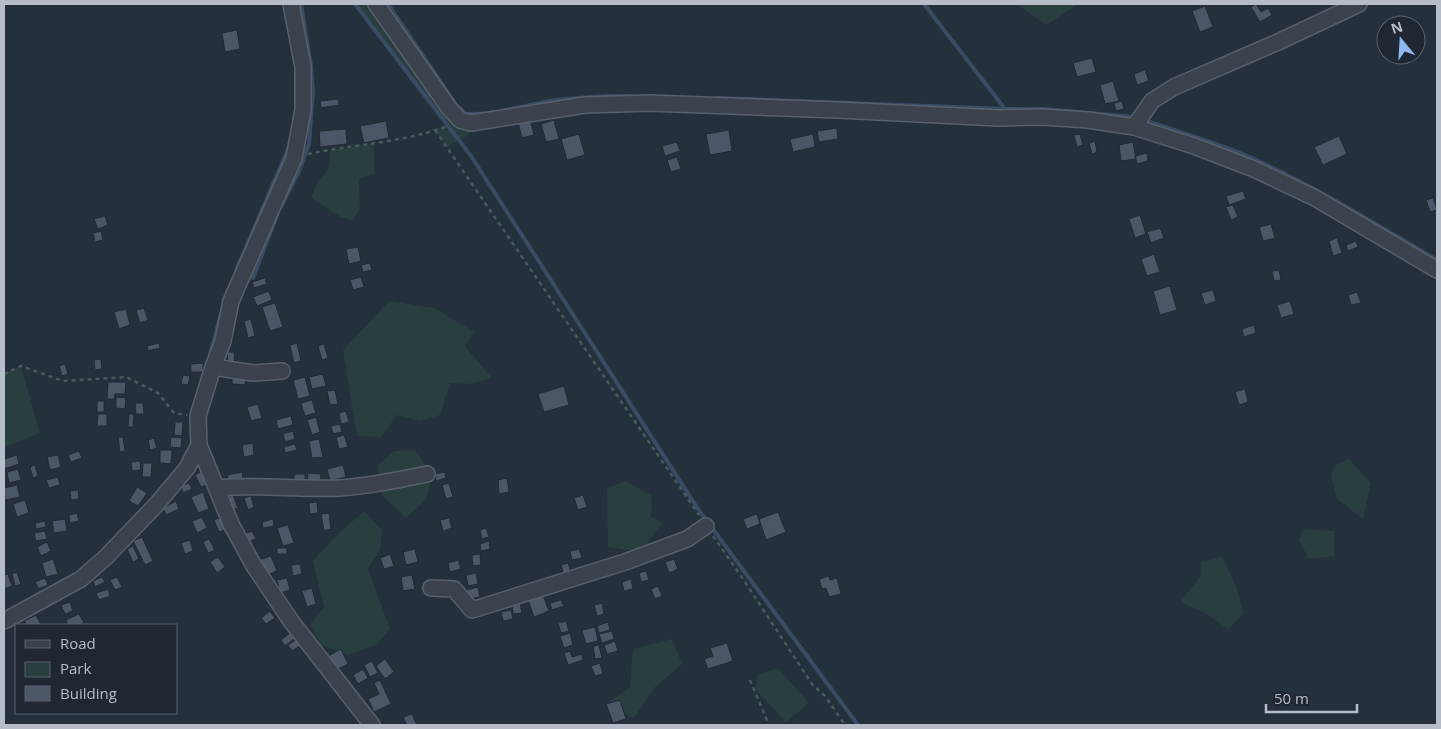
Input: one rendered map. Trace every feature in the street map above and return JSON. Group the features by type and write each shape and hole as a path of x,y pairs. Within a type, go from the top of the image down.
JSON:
{"street":[{"path":"291,4 303,67 303,110 294,158 231,301 223,341 198,416 199,445 231,524 254,566 291,621 372,725"},
{"path":"376,4 449,108 460,120 471,123 517,114 585,105 649,103 1088,120 1134,127 1194,146 1254,169 1315,198 1437,270"},
{"path":"1134,127 1152,101 1174,87 1360,4"},
{"path":"213,367 252,373 282,372"},
{"path":"4,620 81,579 105,558 135,528 188,468 199,445"},
{"path":"217,488 242,486 338,488 381,483 427,474"},
{"path":"431,588 454,589 472,610 625,562 687,539 706,526"}],"path":[{"path":"311,154 391,141 435,130 743,579 812,684 825,696 846,725"},
{"path":"4,374 21,366 63,381 126,377 158,393 174,413 198,416"},
{"path":"750,680 769,725"}],"green space":[{"path":"355,4 376,4 449,108 471,123 469,135 446,147 435,130 446,125"},
{"path":"1078,4 1046,25 1018,5"},
{"path":"374,143 375,174 359,179 360,209 352,221 339,216 311,198 318,181 328,170 331,150"},
{"path":"389,301 435,308 474,332 465,346 492,378 469,384 450,383 440,415 420,421 397,415 381,437 357,436 343,350"},
{"path":"21,366 40,433 4,447 4,374"},
{"path":"415,450 426,467 430,484 424,501 406,518 382,495 378,465 394,451"},
{"path":"1349,459 1371,483 1363,519 1337,499 1331,475 1335,465"},
{"path":"626,481 652,496 651,517 662,523 641,552 608,547 607,488"},
{"path":"364,511 382,530 380,550 368,569 390,629 376,645 347,655 321,645 310,625 324,607 313,561 337,535"},
{"path":"1303,529 1334,531 1335,556 1309,559 1299,540"},
{"path":"1222,556 1236,586 1244,613 1228,629 1205,613 1180,602 1200,577 1201,562"},
{"path":"672,639 682,664 655,687 634,718 606,704 630,687 633,649"},
{"path":"778,668 809,703 786,722 755,689 758,674"}],"building":[{"path":"1256,4 1261,12 1268,8 1272,15 1260,22 1251,7"},
{"path":"1205,6 1213,27 1200,32 1192,11"},
{"path":"237,30 240,49 225,52 222,33"},
{"path":"1092,58 1096,72 1077,77 1073,63"},
{"path":"1145,70 1149,81 1137,85 1134,74"},
{"path":"1113,81 1119,101 1105,104 1100,85"},
{"path":"338,99 339,105 321,108 320,101"},
{"path":"1122,101 1124,109 1116,111 1114,103"},
{"path":"530,119 534,135 522,138 518,122"},
{"path":"554,120 559,139 546,142 541,124"},
{"path":"386,121 389,138 364,143 360,126"},
{"path":"837,128 838,139 819,142 817,131"},
{"path":"346,129 347,144 320,147 319,131"},
{"path":"729,130 732,151 710,155 706,134"},
{"path":"579,134 585,155 567,160 561,139"},
{"path":"813,134 815,147 793,152 790,139"},
{"path":"1080,134 1083,145 1077,147 1074,135"},
{"path":"1339,136 1347,154 1323,165 1314,147"},
{"path":"1095,141 1097,152 1092,154 1089,143"},
{"path":"677,142 680,151 665,156 662,146"},
{"path":"1133,142 1136,159 1121,161 1119,145"},
{"path":"1147,153 1148,161 1137,164 1135,156"},
{"path":"677,157 681,169 671,172 667,160"},
{"path":"1243,191 1246,199 1229,205 1226,196"},
{"path":"1433,198 1437,210 1430,212 1426,200"},
{"path":"1233,205 1238,217 1231,220 1226,207"},
{"path":"1140,215 1146,234 1135,238 1129,219"},
{"path":"105,216 108,225 98,229 94,219"},
{"path":"1271,224 1275,238 1263,241 1259,227"},
{"path":"1160,228 1164,238 1151,243 1147,232"},
{"path":"101,231 103,240 95,242 93,233"},
{"path":"1337,238 1342,253 1333,256 1329,241"},
{"path":"1356,241 1358,247 1348,251 1346,245"},
{"path":"358,247 361,261 349,264 346,249"},
{"path":"1154,254 1160,272 1147,276 1141,259"},
{"path":"370,263 372,270 363,272 361,265"},
{"path":"1279,270 1281,280 1274,281 1272,271"},
{"path":"361,277 364,287 353,290 350,280"},
{"path":"265,278 267,284 254,288 252,282"},
{"path":"1170,286 1177,310 1160,315 1153,291"},
{"path":"1213,290 1216,301 1205,305 1201,293"},
{"path":"269,291 272,300 257,306 253,297"},
{"path":"1357,292 1361,303 1351,305 1348,295"},
{"path":"1290,301 1294,314 1281,318 1277,305"},
{"path":"275,303 283,327 270,331 262,307"},
{"path":"144,308 148,320 140,323 136,310"},
{"path":"126,309 130,325 119,329 114,312"},
{"path":"251,319 255,336 248,338 244,321"},
{"path":"1254,325 1256,333 1244,337 1242,329"},
{"path":"159,343 160,348 148,351 147,346"},
{"path":"297,343 301,361 294,363 290,345"},
{"path":"324,344 328,358 322,360 318,346"},
{"path":"227,352 234,352 235,364 228,364"},
{"path":"101,359 102,369 95,370 94,360"},
{"path":"203,363 203,372 191,372 191,364"},
{"path":"65,364 68,374 62,376 59,366"},
{"path":"323,374 326,386 312,389 309,377"},
{"path":"183,375 190,376 188,385 181,384"},
{"path":"232,377 246,377 245,385 232,384"},
{"path":"305,377 310,396 298,399 293,380"},
{"path":"108,382 126,382 125,394 115,394 114,399 107,399"},
{"path":"564,386 569,405 544,412 538,394"},
{"path":"1245,389 1248,402 1239,405 1235,392"},
{"path":"335,390 338,404 330,405 327,391"},
{"path":"116,397 126,398 125,409 116,408"},
{"path":"312,400 316,413 305,416 301,403"},
{"path":"97,401 104,401 104,412 97,412"},
{"path":"135,403 143,403 144,414 136,414"},
{"path":"258,404 262,418 251,421 247,407"},
{"path":"346,411 349,422 341,424 339,413"},
{"path":"98,414 107,414 107,426 97,426"},
{"path":"129,414 134,414 133,427 128,427"},
{"path":"291,416 293,425 278,429 276,420"},
{"path":"316,417 320,432 312,435 307,420"},
{"path":"175,422 183,422 182,436 174,435"},
{"path":"340,424 342,432 333,434 331,426"},
{"path":"293,431 295,439 285,442 283,434"},
{"path":"344,435 348,447 339,449 336,437"},
{"path":"118,437 123,437 125,451 120,452"},
{"path":"171,437 182,438 181,448 170,447"},
{"path":"154,438 157,448 150,450 148,440"},
{"path":"319,439 323,457 312,458 309,441"},
{"path":"253,443 254,455 244,457 242,445"},
{"path":"295,444 297,450 285,453 284,447"},
{"path":"160,450 172,450 171,464 160,463"},
{"path":"79,451 82,458 71,462 68,455"},
{"path":"17,455 19,464 4,469 4,459"},
{"path":"58,455 61,467 50,470 47,457"},
{"path":"140,461 141,470 132,471 131,462"},
{"path":"143,463 152,463 151,477 142,477"},
{"path":"35,465 38,476 33,478 30,467"},
{"path":"343,465 346,477 330,481 327,469"},
{"path":"18,469 21,480 9,483 7,472"},
{"path":"201,472 207,485 201,487 195,475"},
{"path":"242,472 243,479 229,482 227,475"},
{"path":"445,472 446,478 436,481 435,474"},
{"path":"308,473 321,474 320,483 307,482"},
{"path":"294,474 305,474 305,480 294,481"},
{"path":"58,477 60,485 49,488 46,480"},
{"path":"507,478 509,492 499,494 498,480"},
{"path":"189,483 192,489 183,493 181,486"},
{"path":"449,483 453,497 446,499 442,485"},
{"path":"17,485 20,497 5,500 4,488"},
{"path":"137,487 147,493 138,506 129,501"},
{"path":"78,490 79,499 71,500 70,491"},
{"path":"203,492 209,509 198,513 191,497"},
{"path":"233,495 238,508 230,511 225,498"},
{"path":"583,495 587,507 578,510 574,498"},
{"path":"251,496 254,507 248,510 244,498"},
{"path":"25,500 29,513 17,517 13,504"},
{"path":"176,501 179,509 166,515 163,508"},
{"path":"317,502 318,513 310,514 309,503"},
{"path":"778,512 786,532 766,540 759,519"},
{"path":"77,513 79,521 70,523 69,515"},
{"path":"329,513 331,529 324,531 321,514"},
{"path":"757,514 760,524 747,529 743,519"},
{"path":"202,517 207,528 197,533 192,521"},
{"path":"222,517 227,529 219,532 214,520"},
{"path":"449,518 452,528 443,531 440,520"},
{"path":"65,519 67,531 54,533 52,521"},
{"path":"273,519 274,526 263,528 262,522"},
{"path":"45,521 46,527 36,529 35,523"},
{"path":"288,525 294,543 283,546 277,528"},
{"path":"486,528 489,537 482,539 480,530"},
{"path":"45,531 47,539 36,541 34,533"},
{"path":"252,531 256,539 244,543 241,535"},
{"path":"142,537 153,561 145,565 133,541"},
{"path":"209,539 215,550 208,553 203,542"},
{"path":"190,540 193,551 185,554 181,543"},
{"path":"489,541 490,549 481,551 480,544"},
{"path":"47,542 51,551 41,556 37,547"},
{"path":"133,546 139,559 133,562 127,549"},
{"path":"277,548 287,548 287,554 277,554"},
{"path":"415,549 418,562 406,565 403,552"},
{"path":"579,549 582,558 572,560 570,551"},
{"path":"390,554 394,566 384,569 380,558"},
{"path":"480,554 481,565 473,566 472,555"},
{"path":"271,556 277,571 265,576 259,560"},
{"path":"218,557 225,567 217,573 210,562"},
{"path":"53,559 58,574 46,577 42,563"},
{"path":"674,559 678,569 669,573 665,562"},
{"path":"458,560 461,569 450,572 448,563"},
{"path":"568,563 571,573 564,575 561,565"},
{"path":"300,564 302,574 293,576 291,565"},
{"path":"646,571 649,580 641,582 639,573"},
{"path":"17,572 21,584 15,586 12,574"},
{"path":"476,573 478,584 468,586 466,575"},
{"path":"8,574 12,586 5,589 4,575"},
{"path":"412,575 415,589 403,591 401,577"},
{"path":"829,576 830,580 837,578 841,594 829,597 826,588 822,589 819,579"},
{"path":"102,577 105,582 95,587 93,581"},
{"path":"117,577 122,587 115,590 110,580"},
{"path":"45,578 48,585 39,589 35,582"},
{"path":"287,578 290,590 280,593 277,580"},
{"path":"631,579 633,589 624,591 622,582"},
{"path":"658,586 662,596 655,599 651,589"},
{"path":"478,587 480,597 468,599 466,590"},
{"path":"312,588 316,604 307,607 302,591"},
{"path":"108,589 110,596 99,600 96,593"},
{"path":"543,595 549,611 534,617 528,600"},
{"path":"561,600 564,606 552,610 550,603"},
{"path":"70,602 73,611 65,614 61,605"},
{"path":"520,602 522,613 513,614 512,604"},
{"path":"602,603 604,614 597,616 594,605"},
{"path":"511,610 513,619 503,621 501,612"},
{"path":"270,611 275,618 266,624 261,618"},
{"path":"79,614 84,623 68,624 66,620"},
{"path":"36,615 40,624 26,624 24,621"},
{"path":"566,621 569,631 561,633 558,623"},
{"path":"608,622 610,630 599,633 597,626"},
{"path":"595,627 598,641 586,644 582,630"},
{"path":"612,631 614,639 602,643 599,634"},
{"path":"290,633 294,639 285,646 281,640"},
{"path":"570,633 573,645 564,648 560,636"},
{"path":"297,639 301,645 292,651 288,645"},
{"path":"615,641 618,651 607,654 604,645"},
{"path":"727,643 733,661 708,669 704,659 713,656 710,648"},
{"path":"599,645 602,658 595,659 593,646"},
{"path":"341,649 348,664 336,670 328,656"},
{"path":"570,651 572,657 582,654 583,660 568,665 564,653"},
{"path":"385,659 394,672 385,679 376,666"},
{"path":"372,661 378,673 370,677 364,665"},
{"path":"600,663 603,674 595,676 591,666"},
{"path":"363,669 368,678 358,684 353,675"},
{"path":"380,680 391,704 374,712 368,699 379,694 374,683"},
{"path":"620,700 626,719 613,723 606,704"},
{"path":"412,714 417,725 407,725 403,717"}],"waterway":[{"path":"281,207 299,171 309,144 313,91 301,4"},
{"path":"355,4 471,156 698,509 858,725"},
{"path":"388,4 457,106 466,114 498,112 550,101 631,96"},
{"path":"924,4 1005,109"},
{"path":"716,98 1044,109 1135,116"},
{"path":"1149,116 1147,121 1226,148 1276,169 1437,260"},
{"path":"236,271 288,149"},
{"path":"253,278 277,215"},
{"path":"210,354 224,303"}]}
